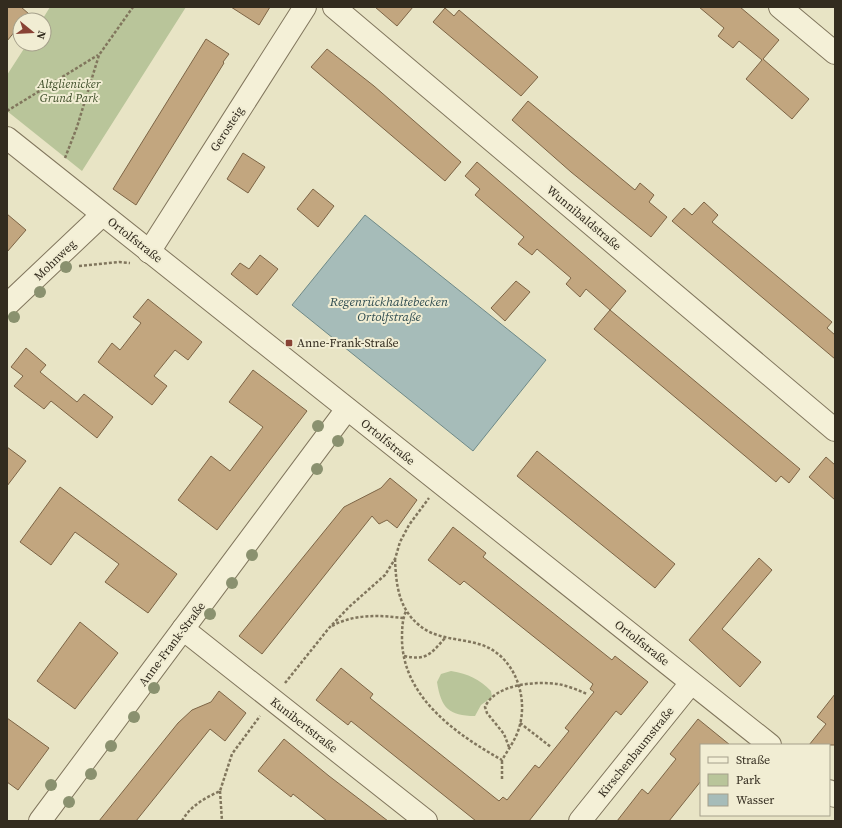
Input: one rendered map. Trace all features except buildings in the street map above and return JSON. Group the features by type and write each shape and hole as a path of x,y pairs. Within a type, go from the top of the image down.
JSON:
{"street":[{"name":"Gerosteig","path":"141,258 305,7"},
{"name":"Wunnibaldstraße","path":"334,7 835,430"},
{"path":"780,7 835,53"},
{"name":"Ortolfstraße","path":"7,138 102,215 141,258 346,409 769,744"},
{"name":"Mohnweg","path":"7,305 102,215"},
{"name":"Anne-Frank-Straße","path":"40,821 346,409"},
{"name":"Kunibertstraße","path":"183,629 426,821"},
{"name":"Kirschenbaumstraße","path":"580,821 692,683"}],"path":[{"path":"64,161 77,127 99,55 133,7"},
{"path":"7,111 99,55"},
{"path":"73,266 119,262 141,258"},
{"path":"222,821 220,791 232,754 272,699 329,628 349,607 386,575 395,559 400,542 409,524 430,496"},
{"path":"395,559 398,592 406,610 419,625 446,637 489,648 500,656 512,670 519,686 522,698 520,723 502,760 502,779"},
{"path":"406,610 403,618 405,664 416,689 432,709 472,742 502,760"},
{"path":"329,628 342,621 357,618 379,616 403,618"},
{"path":"404,656 414,658 426,657 446,637"},
{"path":"509,748 504,734 486,713 485,707 487,702 502,691 519,686 534,684 557,684 587,694"},
{"path":"520,723 551,746"},
{"path":"182,821 193,808 205,798 220,791"}],"green space":[{"name":"Altglienicker Grund Park","path":"50,7 186,7 82,171 7,111 7,75 22,52 52,52 52,12 47,12"},
{"path":"451,671 473,678 482,683 491,691 492,697 481,705 475,716 466,716 453,712 444,704 437,682 441,674"}],"water":[{"name":"Regenrückhaltebecken Ortolfstraße","path":"365,215 546,360 473,451 292,305"}],"place":[{"name":"Anne-Frank-Straße","path":"289,343"}]}
